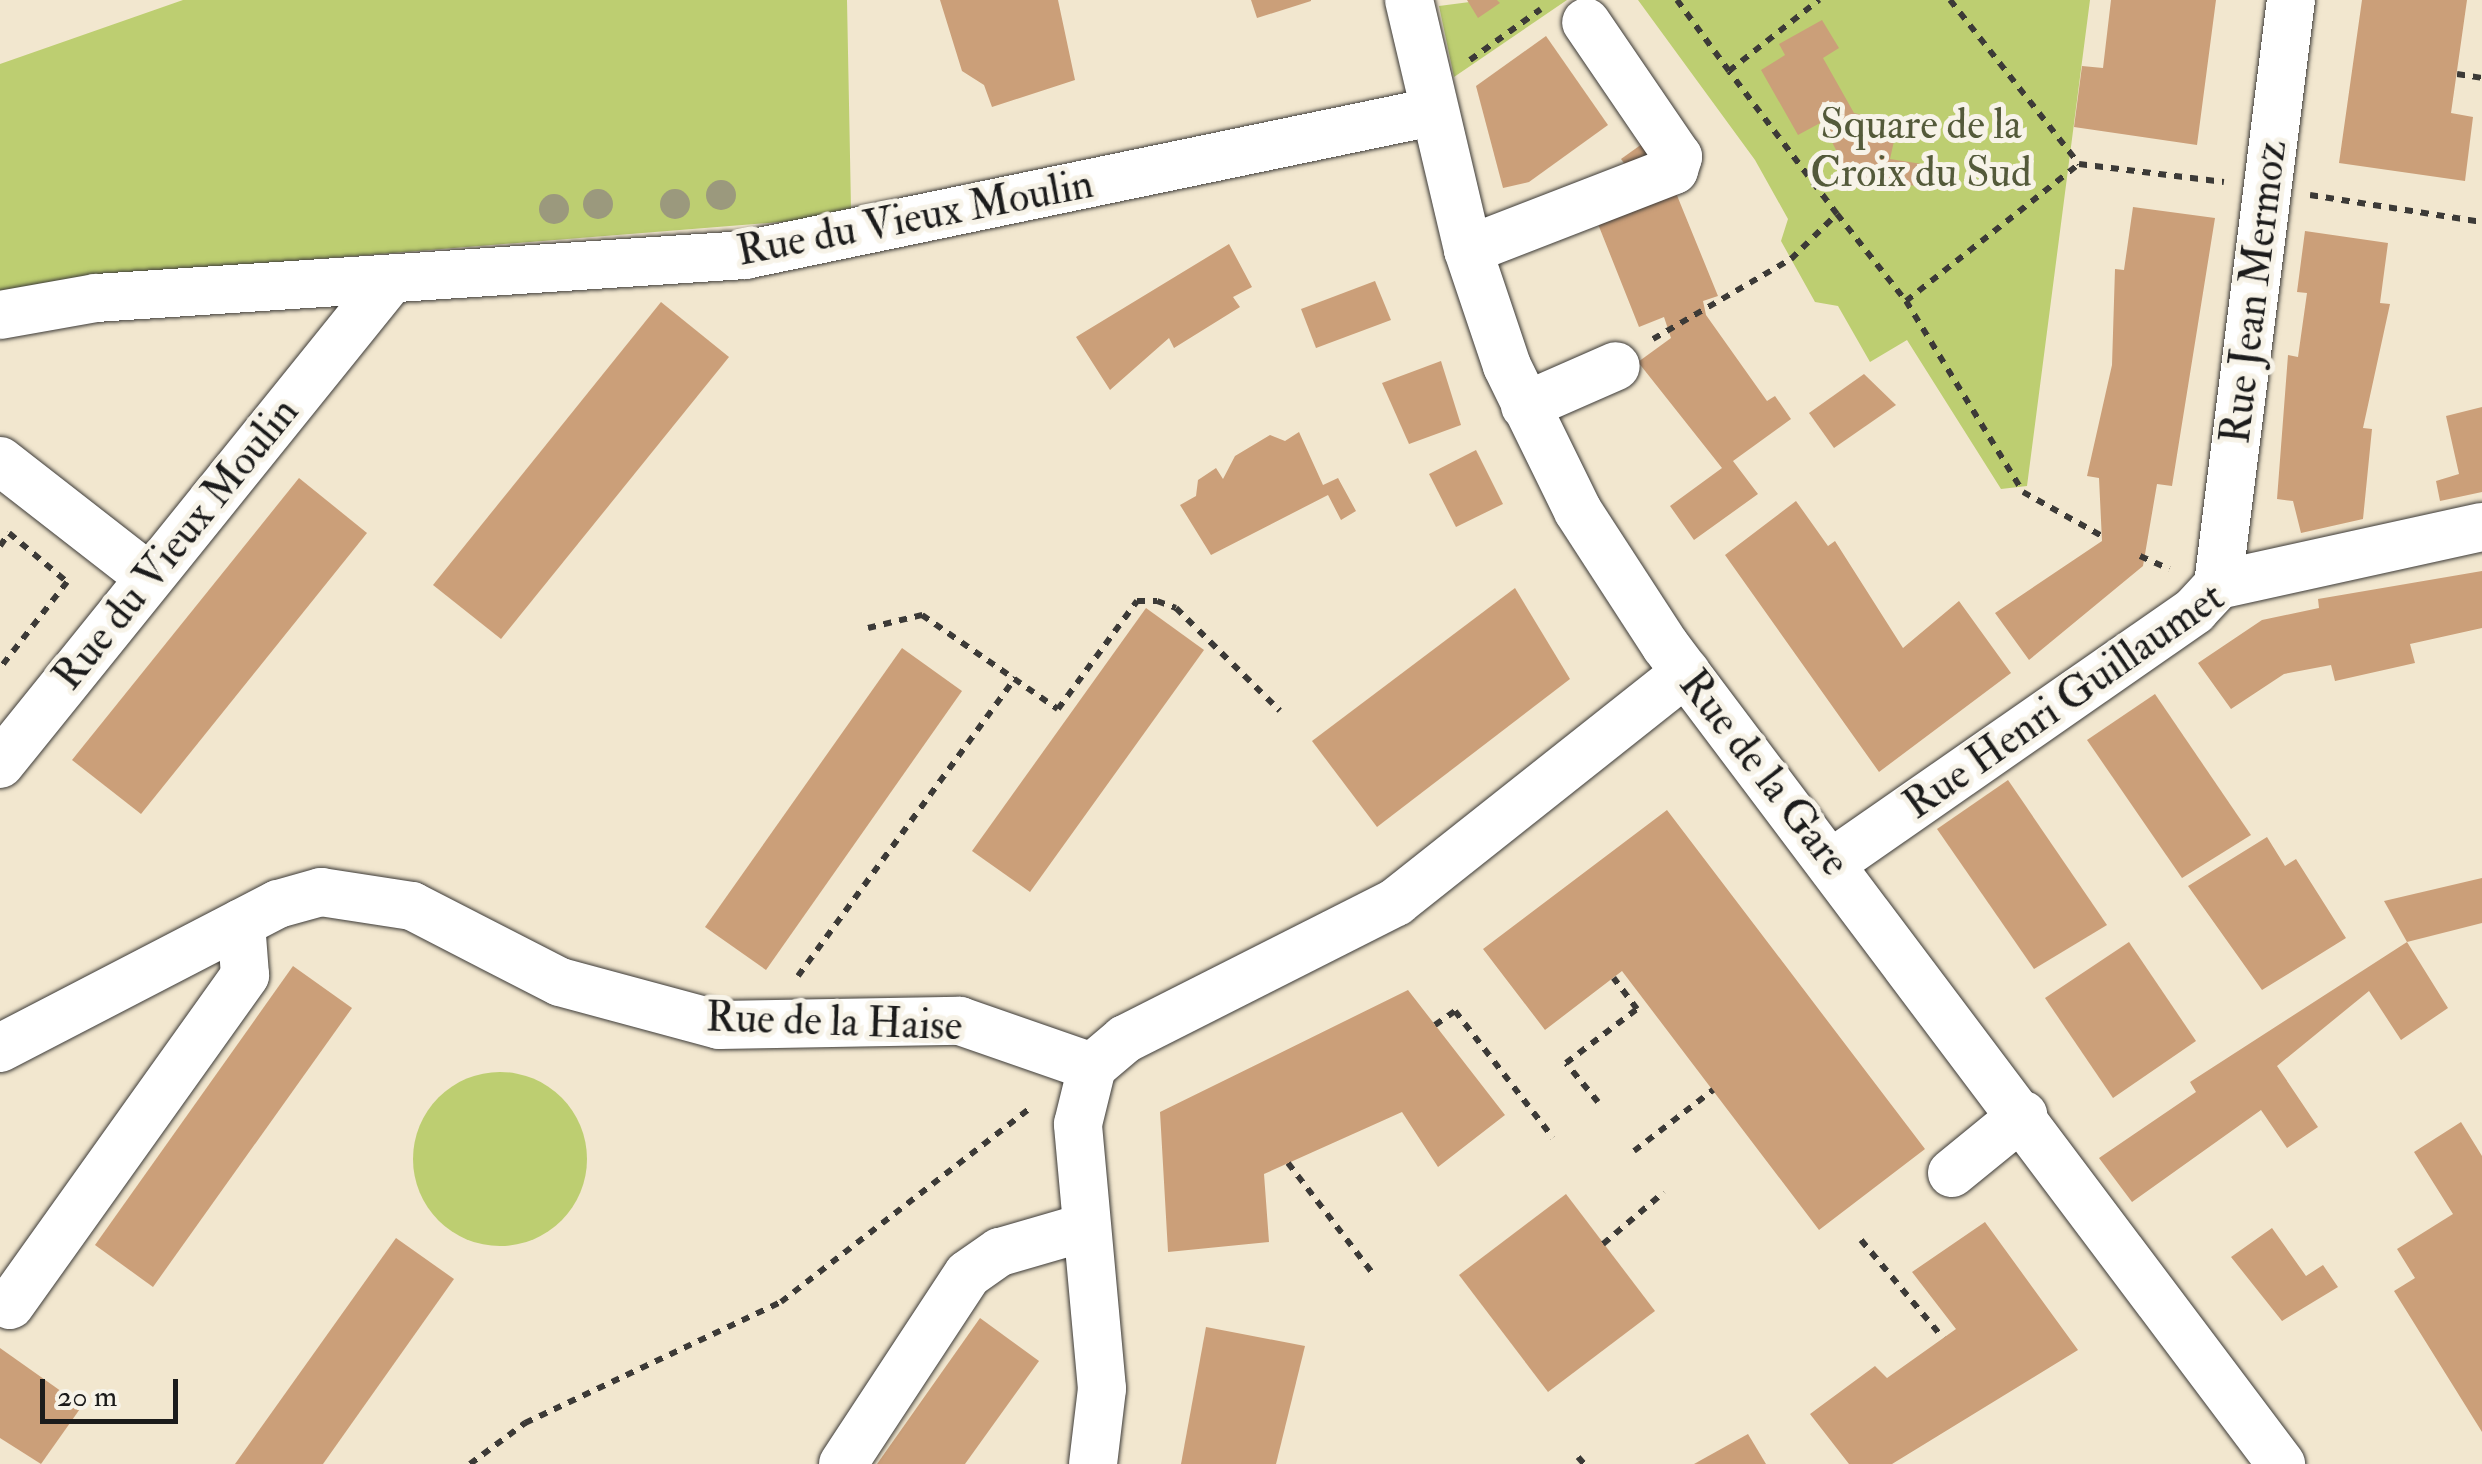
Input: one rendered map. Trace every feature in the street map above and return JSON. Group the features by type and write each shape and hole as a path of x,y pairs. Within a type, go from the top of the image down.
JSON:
{"street":[{"name":"Rue de la Gare","path":"1409,0 1468,250 1525,406 1578,511 1686,672 1833,862 2281,1464"},
{"name":"Rue Jean Mermoz","path":"2218,585 2291,0"},
{"path":"1468,250 1674,170 1678,157 1570,11"},
{"name":"Rue du Vieux Moulin","path":"0,315 96,298 745,255 1429,96"},
{"name":"Rue du Vieux Moulin","path":"0,764 391,280"},
{"path":"1525,406 1616,366"},
{"path":"0,461 149,577"},
{"name":"Rue Henri Guillaumet","path":"1833,862 2194,612 2218,585 2482,527"},
{"path":"1093,1464 1102,1388 1078,1124 1080,1062 1396,902 1686,672"},
{"name":"Rue de la Haise","path":"0,1048 241,923 321,892 373,894 560,982 720,1025 960,1020 1080,1062"},
{"path":"10,1305 245,975 241,923"},
{"path":"1952,1173 2023,1116"},
{"path":"843,1464 968,1274 1000,1252 1086,1227"}],"path":[{"path":"1676,0 1906,301 2023,492 2102,536"},
{"path":"1729,72 1819,0"},
{"path":"1950,0 2079,164 2482,222"},
{"path":"1429,96 1461,67 1570,11"},
{"path":"2456,74 2482,78"},
{"path":"1906,301 2079,164"},
{"path":"1616,366 1791,259 1837,214"},
{"path":"0,546 10,534 67,582 0,668"},
{"path":"868,628 922,615 1058,709 1137,601 1157,601 1176,608 1280,711"},
{"path":"770,1025 816,944 1015,678"},
{"path":"1598,1102 1566,1063 1638,1009 1614,978"},
{"path":"1435,1025 1455,1012 1553,1138"},
{"path":"470,1464 526,1423 781,1302 1036,1105 1080,1062"},
{"path":"1634,1152 1713,1090"},
{"path":"1288,1163 1374,1275"},
{"path":"1603,1244 1664,1192"},
{"path":"1861,1240 1943,1338"}],"green space":[{"path":"183,0 847,0 851,208 793,221 155,272 0,298 0,64"},
{"path":"1485,0 1567,0 1454,77 1439,6"},
{"name":"Square de la Croix du Sud","path":"1638,0 2090,0 2027,486 2001,489 1907,340 1870,362 1838,306 1815,302 1781,241 1788,219 1755,160"},
{"path":"500,1072 533,1079 561,1098 580,1126 587,1159 580,1192 561,1220 533,1239 500,1246 467,1239 439,1220 420,1192 413,1159 420,1126 439,1098 467,1079"}],"building":[{"path":"940,0 1058,0 1075,80 992,107 984,85 962,71"},
{"path":"1251,0 1311,0 1311,1 1257,18"},
{"path":"1467,0 1497,0 1500,3 1478,18"},
{"path":"2111,0 2216,0 2197,145 2074,127 2082,66 2103,68"},
{"path":"2362,0 2467,0 2451,113 2473,117 2465,181 2339,163"},
{"path":"1822,20 1839,48 1823,58 1854,113 1898,123 1890,159 1941,167 1936,189 1849,176 1822,122 1798,135 1761,70 1785,55 1779,44"},
{"path":"1546,36 1608,125 1529,182 1503,188 1476,86"},
{"path":"1649,139 1660,154 1635,178 1621,159"},
{"path":"1676,193 1718,296 1703,301 1706,315 1767,401 1775,396 1791,419 1733,461 1758,494 1694,540 1670,506 1722,468 1638,362 1671,338 1664,317 1639,327 1598,224"},
{"path":"2133,207 2215,218 2172,486 2157,484 2143,566 2029,660 1995,613 2102,541 2099,478 2087,476 2112,365 2115,269 2124,270"},
{"path":"2305,231 2388,243 2380,303 2390,304 2363,428 2372,429 2363,519 2301,533 2293,501 2277,499 2288,355 2298,357 2307,293 2297,292"},
{"path":"1229,244 1252,287 1233,297 1240,307 1174,348 1169,338 1110,390 1076,337"},
{"path":"1375,281 1391,320 1316,348 1301,309"},
{"path":"661,302 729,357 501,639 433,585"},
{"path":"1441,361 1461,425 1409,444 1382,383"},
{"path":"1864,374 1896,405 1834,448 1809,413"},
{"path":"2482,407 2482,492 2440,501 2436,481 2459,474 2446,416"},
{"path":"1299,432 1323,485 1338,478 1356,511 1341,520 1328,495 1211,555 1180,505 1196,496 1198,480 1216,468 1223,479 1235,456 1270,435 1285,441"},
{"path":"1476,450 1503,504 1456,527 1429,474"},
{"path":"299,478 367,533 141,814 72,760"},
{"path":"1796,501 1828,546 1835,541 1903,648 1959,601 2011,673 1879,772 1725,555"},
{"path":"2482,571 2482,628 2410,644 2415,663 2335,681 2331,665 2284,674 2231,709 2198,663 2262,620 2319,608 2318,599"},
{"path":"1515,588 1570,679 1377,827 1312,741"},
{"path":"1146,608 1204,650 1030,892 972,851"},
{"path":"902,648 962,691 766,970 705,927"},
{"path":"2155,694 2251,835 2182,878 2087,740"},
{"path":"2008,780 2107,925 2034,969 1937,829"},
{"path":"1667,810 1925,1149 1819,1230 1622,971 1545,1030 1483,949"},
{"path":"2267,837 2285,866 2296,859 2346,938 2262,990 2188,886"},
{"path":"2482,878 2482,923 2407,942 2384,901"},
{"path":"2129,942 2196,1041 2113,1098 2045,998"},
{"path":"2407,942 2448,1008 2401,1040 2369,991 2277,1066 2318,1127 2287,1148 2261,1110 2132,1202 2099,1158 2196,1092 2190,1082"},
{"path":"293,966 352,1008 153,1287 95,1245"},
{"path":"1408,990 1505,1115 1438,1167 1402,1112 1264,1174 1269,1242 1168,1252 1160,1112"},
{"path":"2461,1122 2482,1156 2482,1432 2394,1291 2415,1278 2397,1249 2453,1214 2414,1152"},
{"path":"1566,1194 1655,1311 1548,1392 1459,1275"},
{"path":"1985,1222 2078,1350 1892,1464 1849,1464 1810,1414 1875,1366 1887,1378 1956,1329 1912,1272"},
{"path":"2272,1228 2306,1276 2323,1265 2338,1287 2282,1321 2231,1257"},
{"path":"396,1238 454,1279 323,1464 235,1464"},
{"path":"980,1318 1039,1361 965,1464 877,1464"},
{"path":"1206,1327 1305,1346 1276,1464 1181,1464"},
{"path":"0,1348 82,1406 41,1464 0,1438"},
{"path":"1748,1434 1766,1464 1694,1464"}]}
